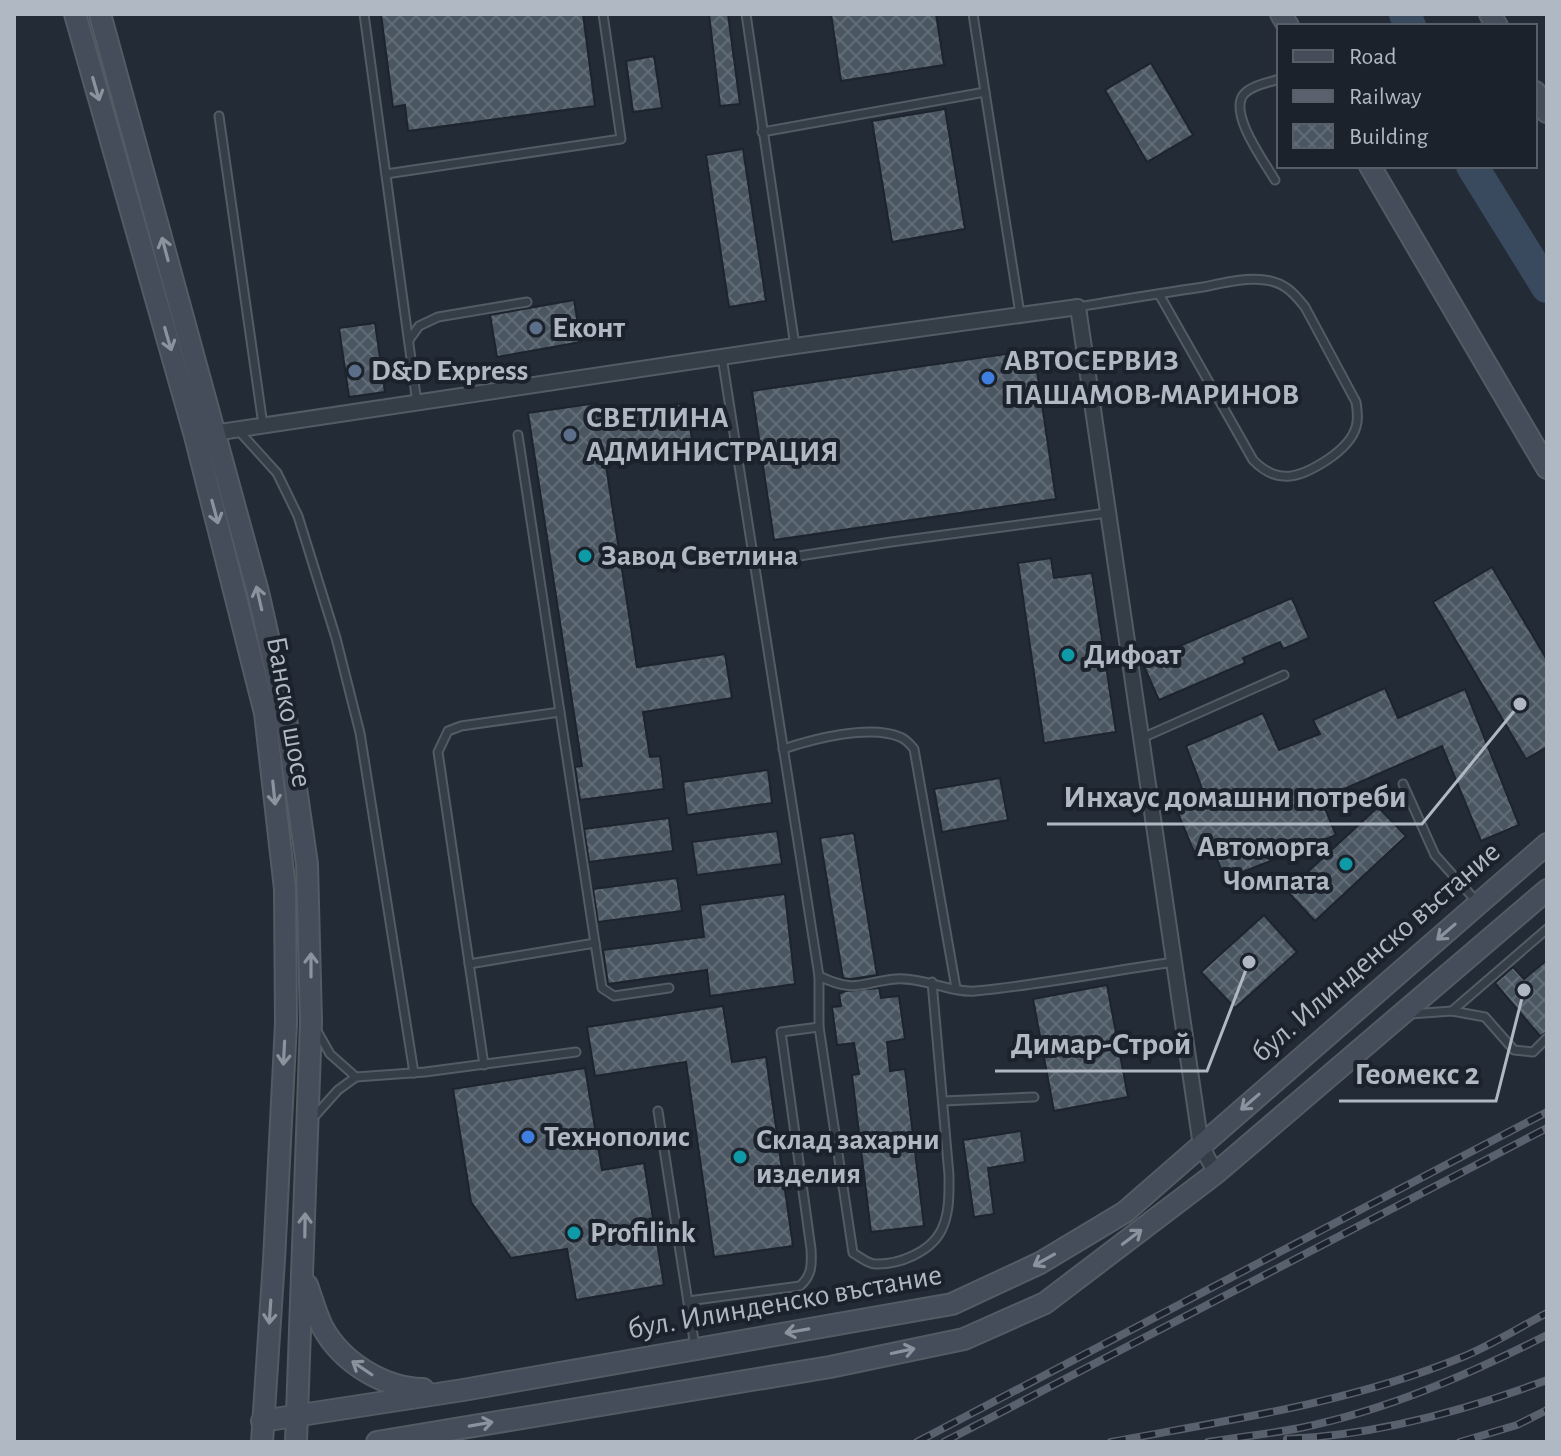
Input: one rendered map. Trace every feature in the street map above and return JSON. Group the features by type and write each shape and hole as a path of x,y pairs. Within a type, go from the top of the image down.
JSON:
{"main road":[{"name":"Банско шосе","path":"75,14 205,434 258,592 285,712 307,864 311,923 304,1276 296,1442"},
{"name":"Банско шосе","path":"100,14 205,434 265,713 285,889 286,1023 262,1442"},
{"path":"1371,168 1547,468"},
{"name":"бул. Илинденско въстание","path":"262,1421 463,1390 952,1304 1040,1263 1125,1212 1547,844"},
{"name":"бул. Илинденско въстание","path":"377,1442 830,1367 964,1339 1045,1303 1216,1173 1547,891"},
{"path":"304,1276 322,1326 339,1351 370,1374 407,1388 463,1390"},
{"path":"427,1442 445,1430"}],"street":[{"path":"205,434 1078,307 1201,1146 1216,1173"}],"lane":[{"path":"364,14 417,403"},
{"path":"386,174 621,139 603,14"},
{"path":"746,14 795,346"},
{"path":"973,14 1020,314"},
{"path":"1275,180 1241,119 1239,105 1245,93 1277,80"},
{"path":"762,132 985,92"},
{"path":"219,116 263,425"},
{"path":"1078,307 1250,279 1282,284 1305,307 1356,402 1356,430 1339,452 1309,472 1286,476 1264,471 1253,460 1159,294"},
{"path":"409,340 419,326 438,317 527,302"},
{"path":"722,357 819,976 819,1027 853,1253 873,1264 901,1260 928,1248 941,1231 949,1206 932,982"},
{"path":"237,429 277,473 298,516 336,638 360,733 414,1073"},
{"path":"518,435 602,988 614,996 669,988"},
{"path":"753,563 1108,513"},
{"path":"1142,738 1284,675"},
{"path":"484,1065 438,752 448,731 461,726 560,712"},
{"path":"783,749 814,739 885,733 903,738 914,749 956,988"},
{"path":"1403,784 1435,855 1478,903"},
{"path":"1452,1011 1547,929"},
{"path":"469,964 595,943"},
{"path":"819,976 840,986 869,985 897,979 932,982 970,992 1175,962"},
{"path":"1400,1015 1452,1011 1485,1017 1514,1050 1533,1052 1547,1038"},
{"path":"311,1022 330,1054 356,1077"},
{"path":"688,1301 800,1286 808,1279 812,1265 811,1249 781,1032 819,1027"},
{"path":"307,1126 323,1104 356,1077 414,1073 576,1052"},
{"path":"943,1101 1034,1097"},
{"path":"658,1111 696,1349"}],"building":[{"path":"381,14 583,14 595,106 408,131 405,105 393,107"},
{"path":"709,14 728,14 740,104 720,106"},
{"path":"831,14 936,14 944,65 841,81"},
{"path":"654,56 662,108 633,112 626,61"},
{"path":"1151,63 1193,135 1147,162 1105,90"},
{"path":"945,109 965,229 892,242 872,121"},
{"path":"743,149 766,301 729,307 706,155"},
{"name":"Еконт","path":"574,300 581,342 497,357 490,315"},
{"path":"375,323 385,392 349,397 339,328"},
{"path":"1034,350 1056,499 774,540 752,391"},
{"name":"Завод Светлина","path":"597,403 598,416 686,403 693,446 605,459 637,667 725,654 732,698 643,712 650,757 660,756 664,789 580,800 575,767 582,766 528,413"},
{"name":"Дифоат","path":"1051,558 1054,578 1092,573 1116,732 1044,743 1018,563"},
{"path":"1492,567 1547,660 1547,747 1526,759 1433,602"},
{"path":"1292,598 1309,638 1283,649 1280,642 1243,658 1245,663 1159,700 1142,662"},
{"path":"1385,688 1398,718 1465,689 1519,825 1481,841 1442,746 1321,799 1336,835 1225,879 1211,844 1194,852 1177,811 1206,799 1186,746 1263,713 1279,750 1320,734 1313,720"},
{"path":"768,770 772,803 687,815 683,782"},
{"path":"1000,778 1008,820 942,832 934,789"},
{"name":"Автоморга Чомпата","path":"1378,807 1406,836 1315,921 1287,891"},
{"path":"669,818 673,851 589,862 584,829"},
{"path":"777,831 782,864 697,875 692,842"},
{"path":"854,833 877,975 851,979 843,978 820,838"},
{"path":"677,878 682,911 598,922 593,889"},
{"path":"785,894 795,984 710,996 707,970 608,984 603,950 704,937 700,905"},
{"path":"1264,915 1297,952 1235,1008 1201,972"},
{"path":"1547,960 1547,1032 1540,1036 1495,983 1513,967 1524,979"},
{"path":"1107,985 1128,1097 1054,1111 1033,999"},
{"path":"879,988 881,998 899,996 905,1039 887,1042 890,1071 905,1069 924,1226 871,1232 852,1075 859,1074 854,1043 837,1045 832,1007 841,1006 839,994 845,991"},
{"name":"Склад захарни изделия","path":"723,1006 732,1062 766,1057 793,1246 714,1257 686,1062 595,1076 587,1027"},
{"path":"585,1068 602,1170 644,1163 664,1285 576,1300 567,1249 511,1258 471,1202 453,1089"},
{"path":"1021,1131 1025,1162 988,1168 994,1214 974,1217 963,1140"}],"waterway":[{"path":"1405,14 1409,24"},
{"path":"1473,168 1547,287"}],"railway":[{"path":"917,1442 1547,1112"},
{"path":"944,1442 1547,1128"},
{"path":"1111,1442 1288,1409 1375,1387 1471,1353 1547,1313"},
{"path":"1208,1442 1300,1428 1364,1412 1457,1377 1547,1335"},
{"path":"1287,1439 1320,1437 1419,1420 1547,1380"},
{"path":"1460,1442 1517,1425 1547,1410"}],"place":[{"name":"Еконт","path":"536,328"},
{"name":"D&D Express","path":"355,371"},
{"name":"АВТОСЕРВИЗ ПАШАМОВ-МАРИНОВ","path":"988,378"},
{"name":"СВЕТЛИНА АДМИНИСТРАЦИЯ","path":"570,435"},
{"name":"Завод Светлина","path":"585,556"},
{"name":"Дифоат","path":"1068,655"},
{"name":"Инхаус домашни потреби","path":"1520,704"},
{"name":"Автоморга Чомпата","path":"1346,864"},
{"name":"Димар-Строй","path":"1249,962"},
{"name":"Геомекс 2","path":"1524,990"},
{"name":"Технополис","path":"528,1137"},
{"name":"Склад захарни изделия","path":"740,1157"},
{"name":"Profilink","path":"574,1233"}]}
